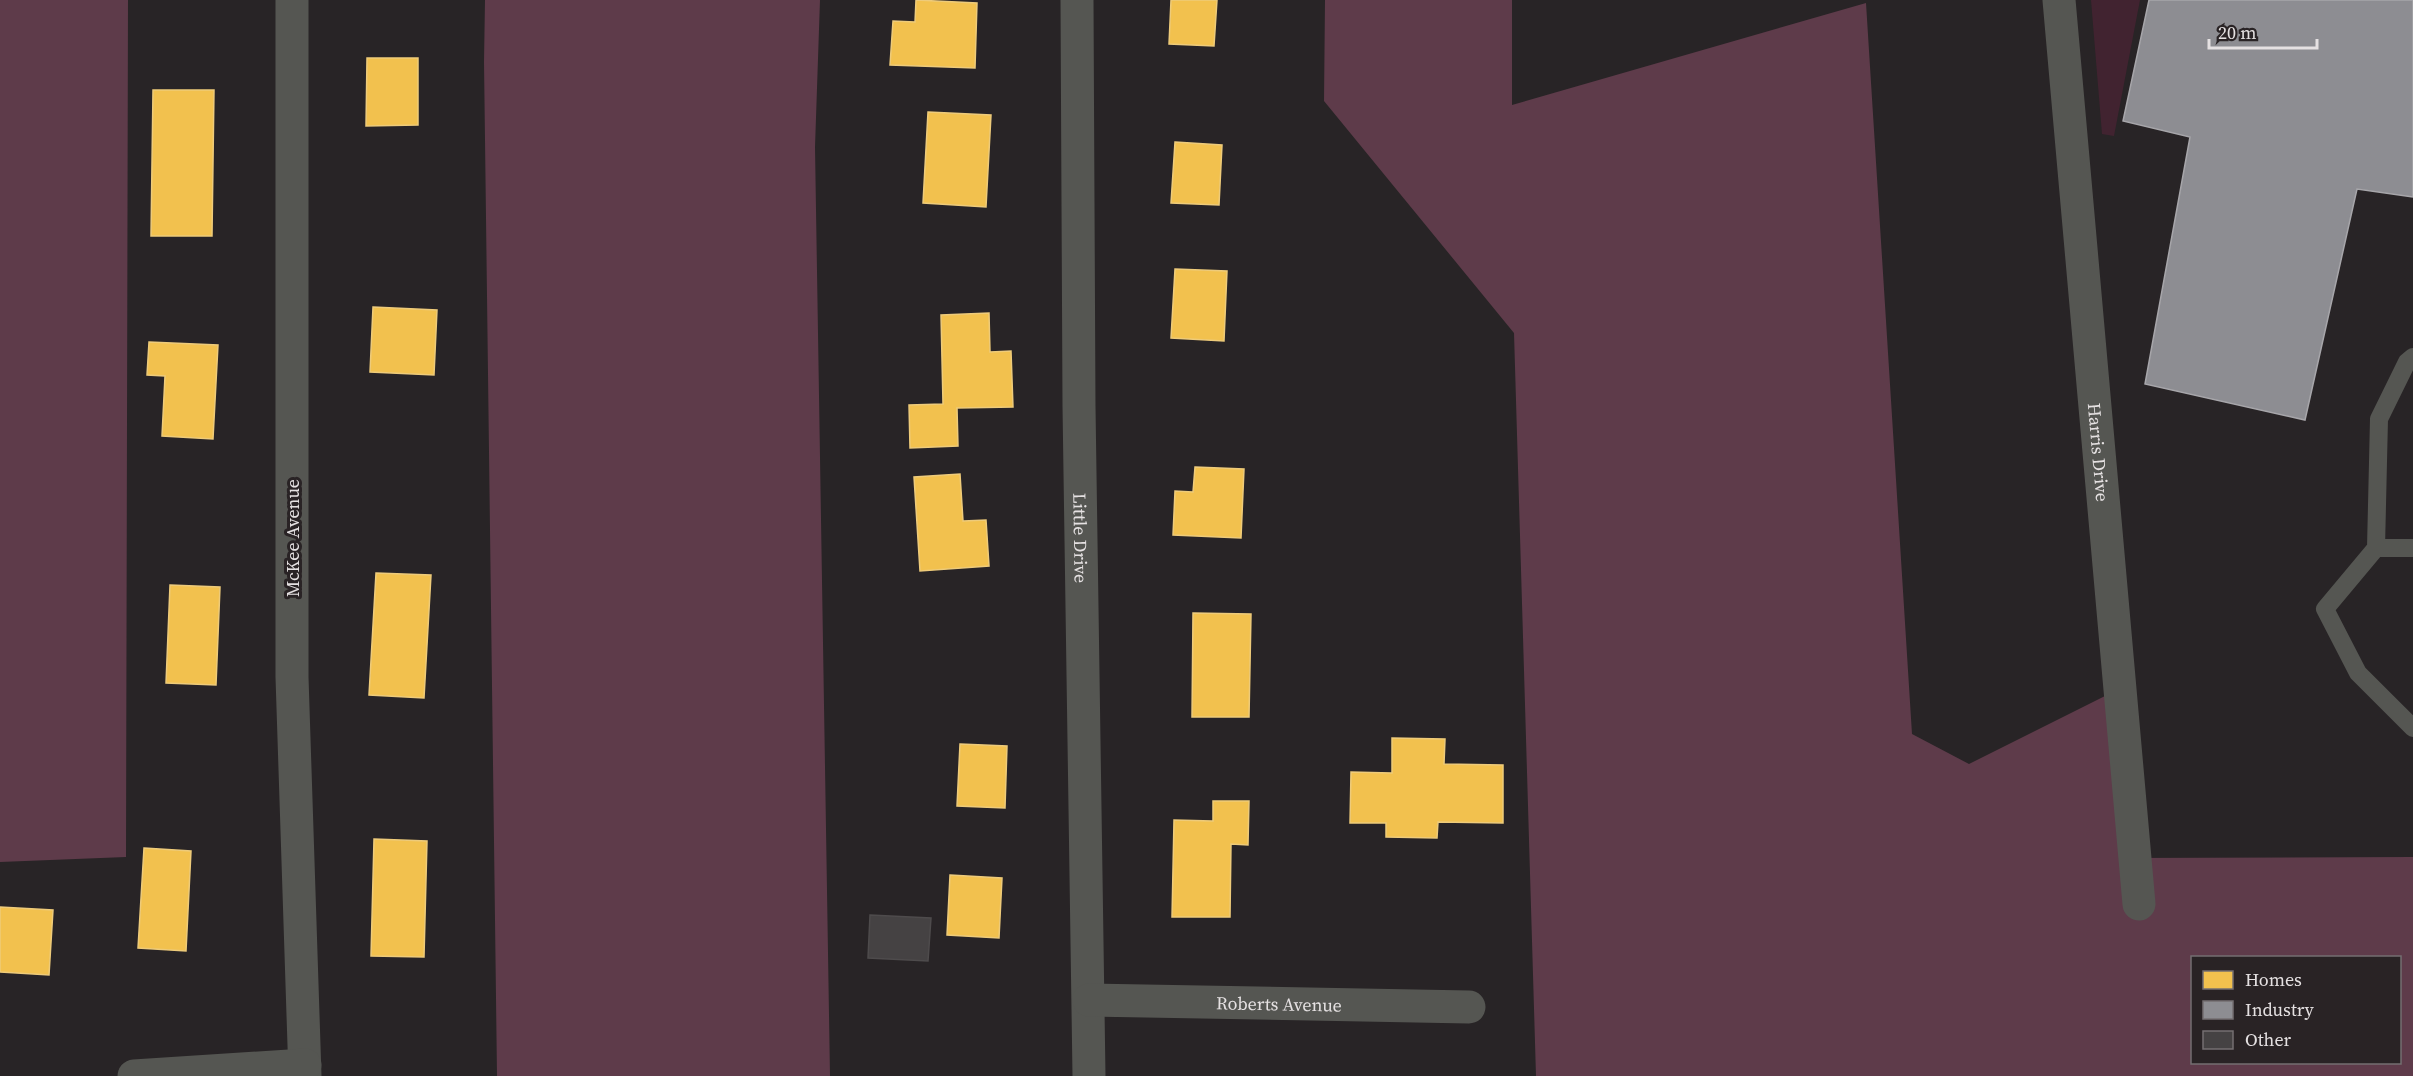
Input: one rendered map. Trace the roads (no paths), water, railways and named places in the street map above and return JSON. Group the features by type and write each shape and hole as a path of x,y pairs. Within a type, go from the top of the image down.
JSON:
{"street":[{"name":"McKee Avenue","path":"292,0 292,677 305,1071"},
{"name":"Little Drive","path":"1077,0 1078,394 1089,1076"},
{"name":"Harris Drive","path":"2059,0 2139,904"},
{"name":"Roberts Avenue","path":"1089,1000 1469,1007"},
{"path":"134,1076 305,1071"}],"lane":[{"path":"2413,357 2407,362 2379,419 2376,548 2325,609 2358,673 2413,728"},
{"path":"2376,548 2413,548"}]}
